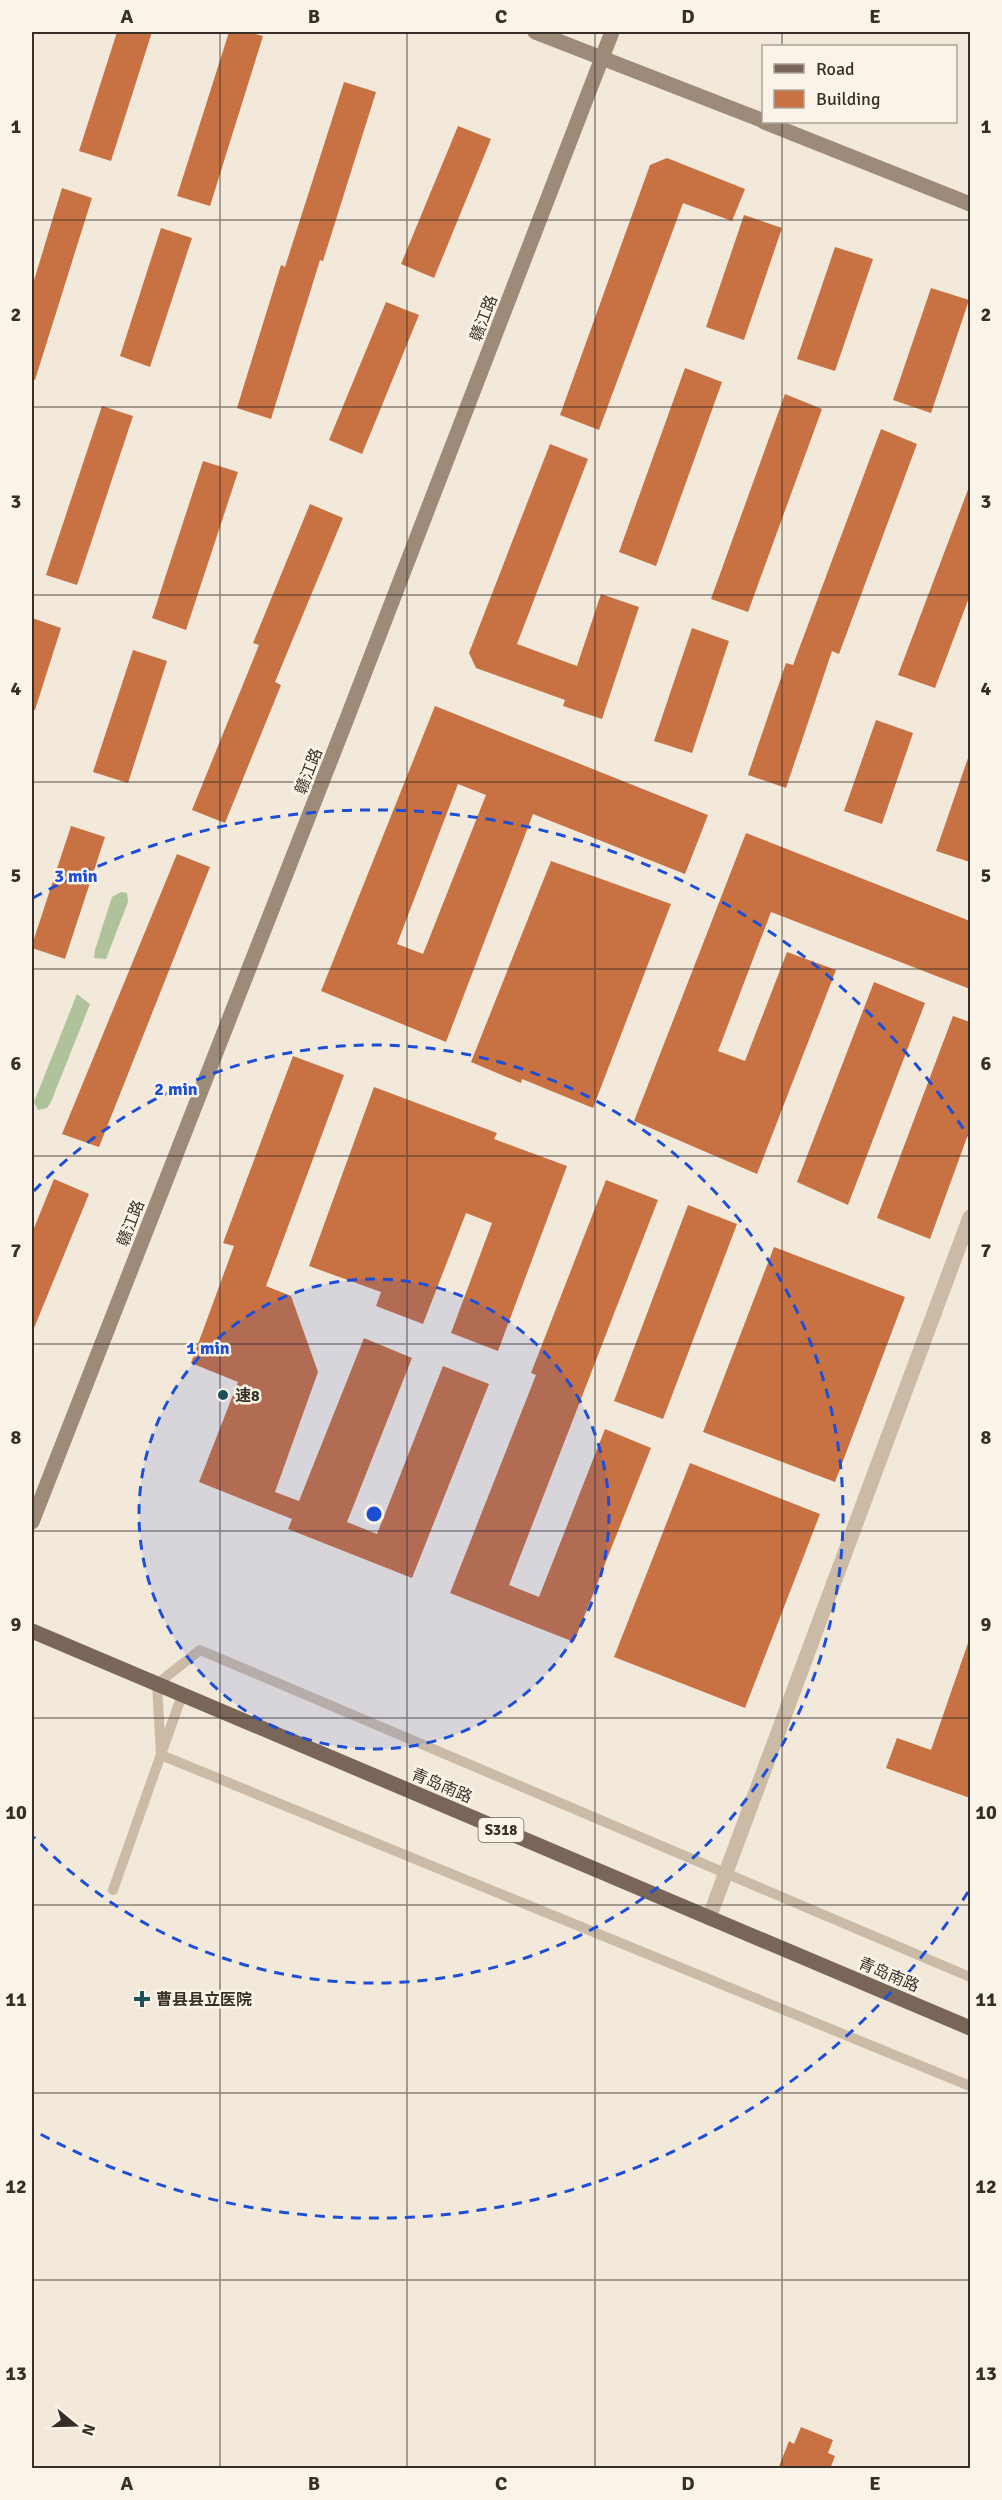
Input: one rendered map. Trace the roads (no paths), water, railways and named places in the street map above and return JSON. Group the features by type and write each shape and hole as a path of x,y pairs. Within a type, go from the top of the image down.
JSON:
{"main road":[{"path":"535,32 762,120"},
{"name":"赣江路","path":"32,1522 346,721 612,32"},
{"path":"769,123 970,204"},
{"name":"青岛南路","path":"32,1631 970,2028"}],"street":[{"path":"709,1918 970,1217"}],"lane":[{"path":"161,1755 157,1684 201,1650 970,1977"},
{"path":"113,1890 182,1695"},
{"path":"161,1755 970,2086"}],"place":[{"name":"速8","path":"223,1395"},
{"name":"曹县县立医院","path":"142,1999"}]}
